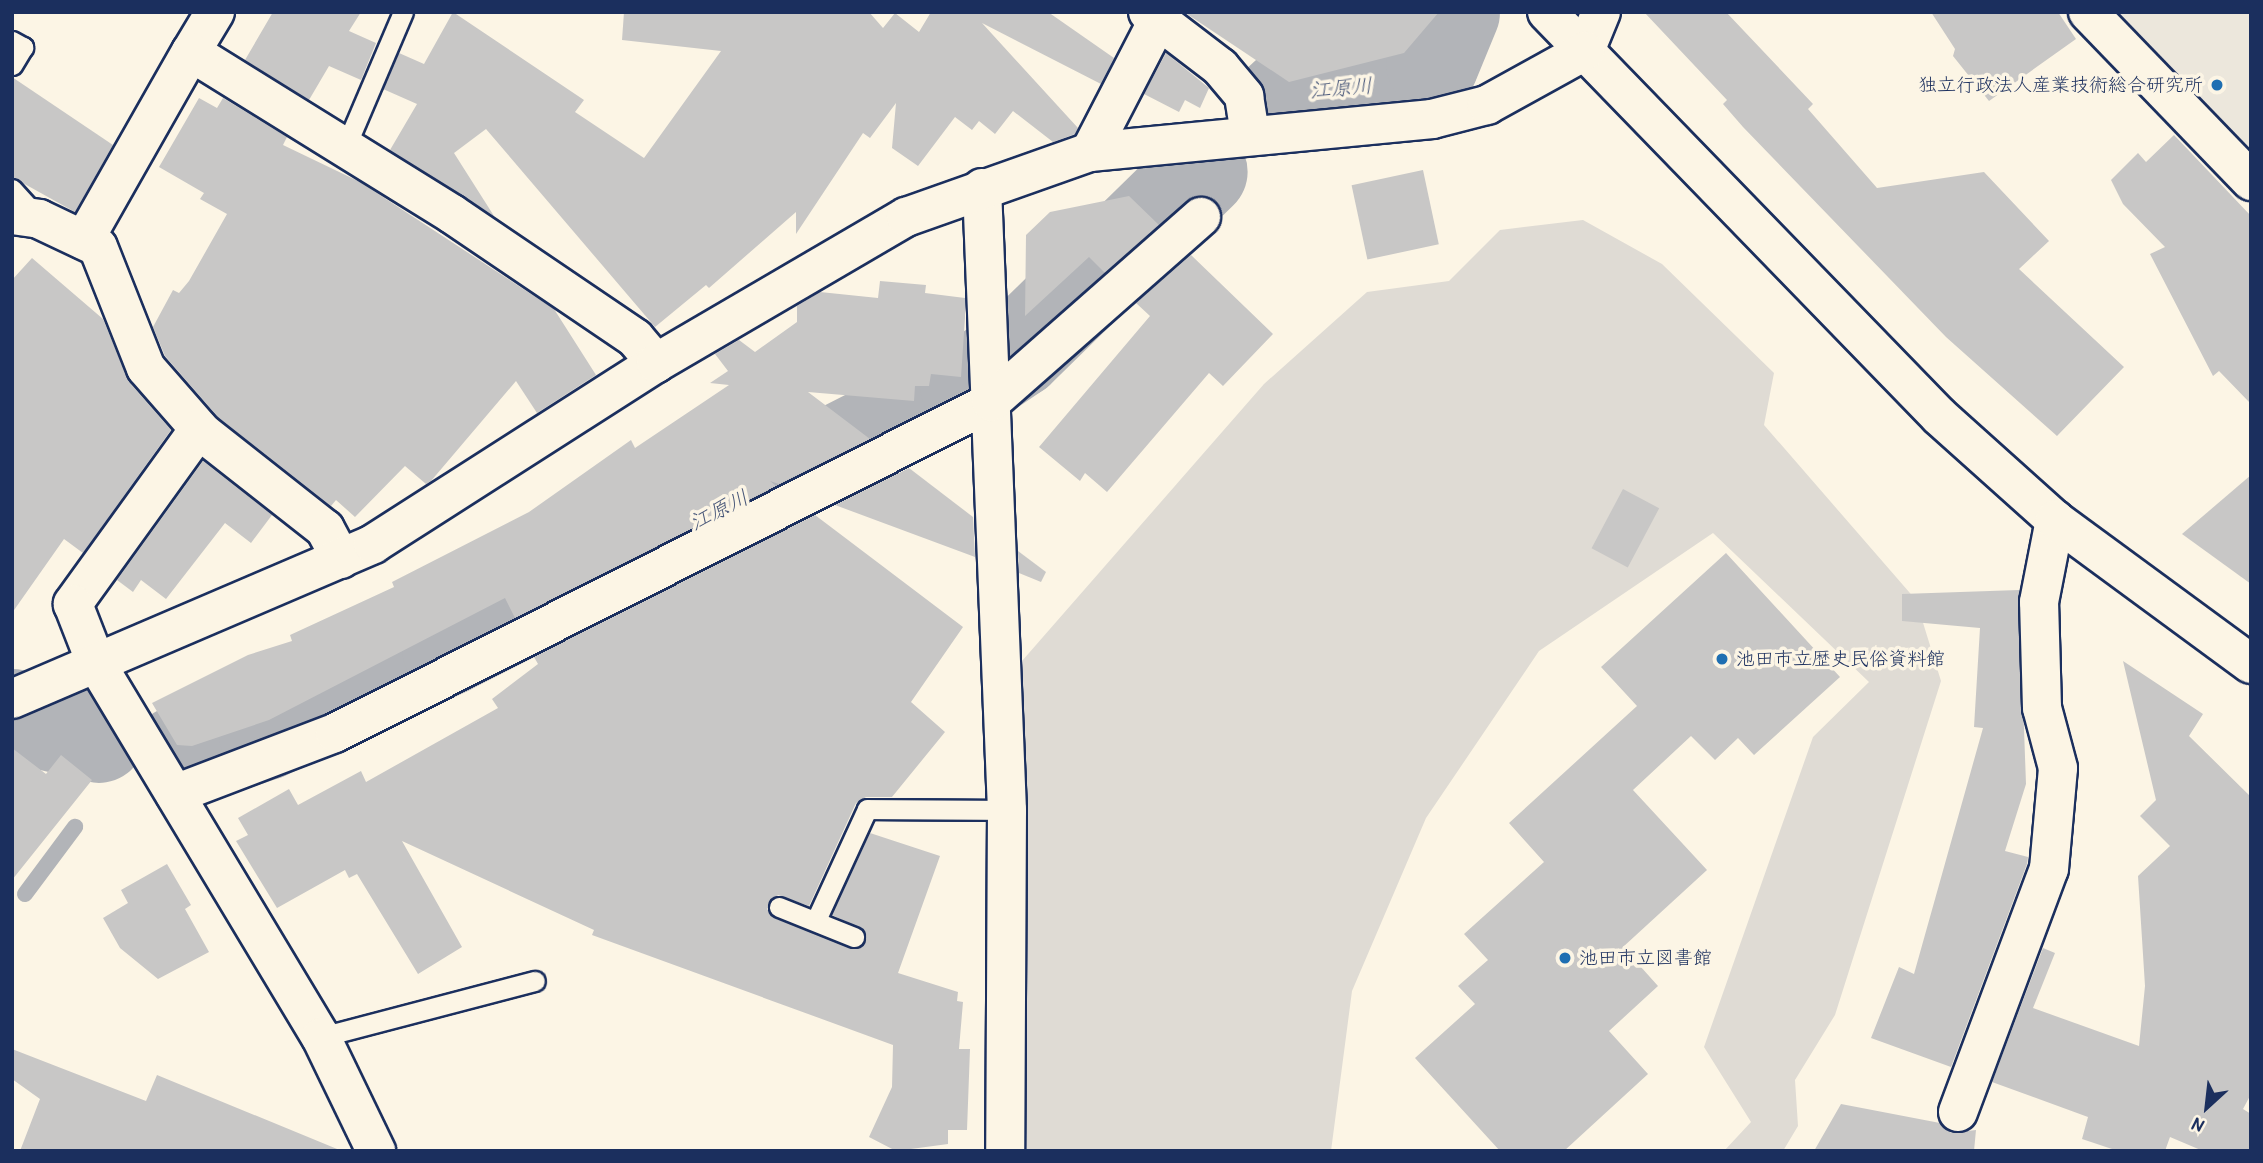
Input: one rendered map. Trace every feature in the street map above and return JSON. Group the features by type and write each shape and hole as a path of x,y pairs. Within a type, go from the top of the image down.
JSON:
{"street":[{"path":"84,240 215,12"},
{"path":"1547,12 1939,416 2055,520 2251,664"},
{"path":"12,699 341,559 656,363 906,218 982,188 1090,152 1432,119 1488,105 1585,51 1601,12"},
{"path":"2088,12 2251,181"},
{"path":"1090,152 1153,16 1220,67 1244,96 1250,135"},
{"path":"191,52 345,148 635,338 656,363"},
{"path":"982,188 1007,810 1004,1151"},
{"path":"26,217 98,247 146,368 199,429 325,529 341,559"},
{"path":"175,794 335,733 990,379 1201,217"},
{"path":"199,429 74,604 96,663 321,1037 376,1151"},
{"path":"1958,1112 2049,869 2058,768 2042,708 2039,602 2055,520"}],"lane":[{"path":"345,148 403,12"},
{"path":"12,41 23,47 12,65"},
{"path":"12,190 26,217"},
{"path":"816,920 867,809 1007,810"},
{"path":"779,907 854,937"},
{"path":"321,1037 535,981"}],"shaded area":[{"name":"独立行政法人産業技術総合研究所","path":"2114,12 2251,12 2251,157"},
{"path":"1583,220 1662,264 1774,373 1764,425 1916,600 1941,681 1835,1015 1795,1080 1798,1126 1783,1151 1724,1151 1751,1122 1704,1047 1813,737 1869,682 1713,533 1539,651 1426,818 1352,991 1331,1151 1021,1151 1022,661 1264,384 1367,292 1449,281 1500,230"}],"building":[{"path":"273,12 361,12 349,31 376,43 361,80 329,66 309,100 245,60"},
{"path":"453,12 584,100 575,112 644,158 721,51 622,40 624,12 869,12 883,28 895,13 919,32 931,12 1048,12 1114,58 1101,84 982,23 1078,128 1075,134 1053,142 1013,111 995,134 979,121 972,130 955,117 918,166 892,148 896,103 870,138 863,133 796,234 796,212 709,288 706,285 655,327 486,129 454,153 494,216 390,150 417,104 383,89 399,53 424,64"},
{"path":"1184,12 1439,12 1404,53 1289,82"},
{"path":"1644,12 1726,12 1813,104 1808,109 1877,188 1984,172 2049,241 2019,269 2124,367 2057,436 1946,337 1743,127 1723,104 1727,100"},
{"path":"1931,12 2058,12 2076,39 1989,101 1953,56 1955,49"},
{"path":"1166,53 1209,88 1200,108 1185,100 1179,112 1144,94"},
{"path":"12,77 113,145 75,212 12,177"},
{"path":"199,98 217,108 223,98 287,137 283,145 360,182 554,309 596,375 537,413 516,381 431,481 426,484 405,466 355,517 336,500 331,506 218,417 165,356 153,327 173,290 179,293 189,281 227,214 200,199 204,193 159,167"},
{"path":"2174,135 2251,216 2251,404 2219,371 2213,376 2150,254 2165,247 2123,204 2111,180 2138,153 2146,162"},
{"path":"1423,170 1439,244 1367,260 1352,185"},
{"path":"1129,196 1159,225 1105,273 1089,257 1025,316 1026,235 1050,212"},
{"path":"1191,255 1273,334 1223,386 1209,373 1107,492 1085,473 1080,481 1039,447 1150,316 1136,303"},
{"path":"32,258 103,319 129,382 171,430 83,553 64,539 12,613 12,280"},
{"path":"880,281 926,285 925,293 965,298 965,318 961,377 931,374 929,386 915,386 914,401 808,392 870,439 779,484 770,481 776,486 515,618 505,598 269,720 192,746 177,745 152,703 248,655 292,641 290,635 394,587 392,582 529,512 631,440 635,448 729,385 710,383 728,371 715,354 739,340 755,352 797,322 797,306 820,292 878,298"},
{"path":"203,461 272,515 251,543 225,523 166,599 141,580 133,592 117,580"},
{"path":"909,468 973,517 975,557 835,505"},
{"path":"2251,475 2251,584 2182,534"},
{"path":"1623,489 1659,508 1628,567 1592,548"},
{"path":"815,515 963,627 911,702 945,732 892,797 866,797 856,803 809,906 778,895 767,909 774,918 856,949 866,941 864,930 832,915 870,833 940,856 898,973 958,992 957,1001 963,1002 959,1049 970,1049 967,1130 948,1130 948,1144 896,1151 869,1137 892,1087 893,1045 592,935 594,930 402,841 462,947 418,974 357,874 349,878 345,870 277,908 236,841 248,835 238,818 289,789 298,805 361,771 366,782 498,708 492,699 538,664 534,657"},
{"path":"1018,551 1046,572 1041,582 1019,573"},
{"path":"1726,553 1840,677 1754,755 1738,738 1715,760 1691,736 1633,790 1707,870 1623,947 1658,986 1609,1031 1648,1074 1564,1151 1500,1151 1415,1058 1475,1004 1458,986 1488,960 1464,934 1544,862 1509,823 1637,706 1601,667"},
{"path":"2019,590 2026,784 2005,851 2028,857 1951,1067 1871,1038 1899,967 1914,974 1983,728 1974,727 1980,628 1902,621 1902,594"},
{"path":"2123,661 2203,714 2189,736 2251,797 2251,1094 2243,1109 2251,1114 2251,1151 2203,1151 2170,1137 2165,1151 2118,1151 2082,1139 2088,1117 1992,1082 2043,948 2055,953 2033,1008 2139,1046 2145,986 2138,876 2170,846 2140,816 2156,800"},
{"path":"12,748 46,774 61,755 92,780 12,880"},
{"path":"167,864 191,905 185,909 209,952 158,979 120,948 103,918 128,903 121,890"},
{"path":"12,1049 146,1101 157,1075 342,1151 20,1151 40,1099 12,1079"},
{"path":"1841,1104 1940,1123 1951,1133 1976,1130 1974,1151 1814,1151"}],"waterway":[{"name":"江原川","path":"1279,101 1289,92 1385,84 1432,63 1453,12"},
{"name":"江原川","path":"179,751 200,755 265,733 448,648 966,385 1017,351 1201,171"},
{"name":"江原川","path":"12,715 99,736"},
{"path":"184,761 200,755"},
{"path":"25,894 75,827"}],"place":[{"name":"独立行政法人産業技術総合研究所","path":"2217,85"},
{"name":"池田市立歴史民俗資料館","path":"1722,659"},
{"name":"池田市立図書館","path":"1565,958"}]}
